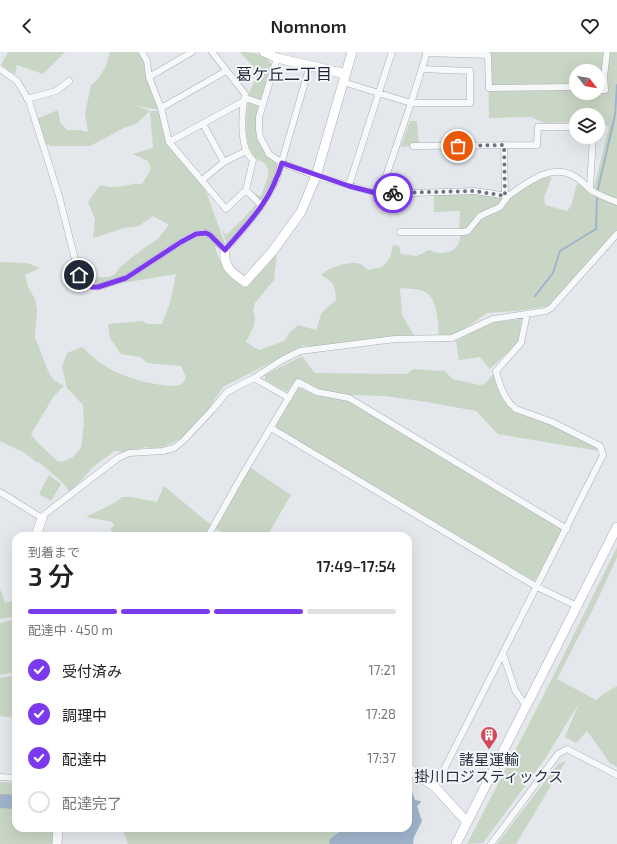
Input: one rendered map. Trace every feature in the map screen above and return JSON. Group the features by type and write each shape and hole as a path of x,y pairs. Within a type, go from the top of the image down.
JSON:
{"street":[{"path":"142,52 148,61 149,77 161,108 169,142 226,209 246,190 253,160 246,151 242,130 245,94 212,52"},
{"path":"149,77 185,54 192,52"},
{"path":"264,52 277,58 310,65 378,93 412,103 470,103 470,71 422,69"},
{"path":"310,65 277,178 262,206 225,250 225,263 229,269 245,282 272,252 301,212 316,176 352,52"},
{"path":"349,186 392,52"},
{"path":"605,70 608,52"},
{"path":"380,194 412,103 426,53 488,55 489,88 569,88"},
{"path":"277,58 259,117 260,137 269,154 282,163 316,176 380,194 475,191 506,196"},
{"path":"0,69 17,81 27,99 44,146 59,196 79,275 86,284 92,287 98,287 126,278 181,242 196,234 206,233 210,235 225,250"},
{"path":"161,108 226,71"},
{"path":"27,99 56,91 69,81"},
{"path":"169,142 203,124 244,99 264,104"},
{"path":"203,124 224,162"},
{"path":"413,146 537,145 538,127 569,127"},
{"path":"590,187 593,144"},
{"path":"504,145 506,196"},
{"path":"202,180 224,162 246,151"},
{"path":"400,232 468,231 480,216 500,207 506,196 535,177 560,171 572,175 590,187 594,192 617,202"},
{"path":"246,190 262,206"},
{"path":"37,532 45,514 118,458 129,453 163,451 174,448 183,441 227,392 254,378 282,360 304,350 395,339 452,338 487,320 546,311 551,308 617,234"},
{"path":"435,787 603,454 600,446 552,422 511,406 501,388 496,371 521,343 527,314"},
{"path":"254,378 289,398"},
{"path":"210,532 298,382 317,392 349,398 566,529"},
{"path":"271,428 537,587 577,606"},
{"path":"0,492 42,518"},
{"path":"456,844 617,527"},
{"path":"502,654 515,690 526,706"},
{"path":"492,844 558,754 567,749 617,775"},
{"path":"412,771 435,787 467,822"},
{"path":"0,777 12,778"},
{"path":"57,844 58,832"}],"green space":[{"path":"8,52 65,52 43,74 17,65 15,75 1,65"},
{"path":"110,52 141,52 161,110 135,105 150,111 136,124 124,128 90,146 52,146 46,144 36,119 58,110 60,122 67,130 88,132 85,114 91,85 98,79 106,66"},
{"path":"240,52 258,54 269,61 272,65 261,100 248,95 257,75 257,71"},
{"path":"488,52 617,52 617,233 549,306 517,311 487,313 462,331 450,336 439,337 436,308 434,302 428,294 415,289 400,288 402,315 415,337 411,336 330,347 303,346 223,387 204,416 185,436 157,449 146,447 126,452 114,451 93,467 70,493 63,483 40,463 36,462 25,453 0,441 0,262 27,263 40,268 25,275 28,287 35,299 37,310 35,337 50,375 54,380 64,386 54,396 31,434 38,443 57,461 62,462 73,457 81,448 84,424 83,405 67,388 62,367 67,353 82,347 96,360 118,373 137,380 159,385 178,385 183,383 186,377 181,366 147,363 141,357 121,354 110,338 108,324 142,321 147,324 162,324 170,303 176,274 111,285 93,284 98,277 109,277 115,274 120,267 158,239 169,225 153,216 139,226 124,228 93,238 95,219 88,202 100,185 120,187 142,184 151,169 148,161 133,154 153,148 150,111 159,111 169,144 202,180 225,244 215,247 220,261 226,271 247,287 277,254 274,280 255,303 253,311 255,318 254,326 246,342 259,350 284,341 290,332 298,325 316,330 321,314 336,300 335,287 329,280 321,275 324,272 339,265 351,263 360,264 368,270 382,267 390,258 393,245 399,246 401,254 417,256 429,250 444,253 454,249 458,245 461,234 459,230 460,211 434,212 434,195 476,193 505,196 532,179 552,177 544,197 545,205 567,211 571,206 577,184 582,186 592,196 609,126 605,125 605,108 569,108 569,122 545,123 531,117 489,118"},
{"path":"248,102 260,106 257,124 258,138 260,144 269,157 277,164 276,173 270,188 262,201 257,199 253,193 261,196 267,179 268,169 264,163 255,157 251,152 246,131"},
{"path":"410,121 417,121 419,145 401,147"},
{"path":"255,205 257,207 253,214 227,244 221,227 226,235"},
{"path":"521,319 519,341 490,369 480,357 459,360 456,341 492,322"},
{"path":"302,356 315,373 407,374 413,369 444,371 453,379 479,385 485,384 492,375 495,375 506,401 538,419 595,445 599,451 498,434 476,411 385,396 349,395 317,389 297,378 287,392 265,380 265,375"},
{"path":"299,387 315,395 350,400 562,530 535,581 324,459 277,428 276,425"},
{"path":"248,466 291,495 269,532 221,532 213,527"},
{"path":"49,475 61,484 51,501 39,494"},
{"path":"164,486 211,525 208,532 113,532 110,529 114,526 112,522 86,517 116,502 122,497 131,497 157,502"},
{"path":"617,547 617,557 597,601 557,679 596,700 617,686 617,767 610,763 587,731 576,743 565,737 579,703 545,759 483,843 467,844 553,677"},
{"path":"0,588 5,603 12,601 12,617 0,619"},
{"path":"12,620 12,673 0,675 0,623"},
{"path":"12,676 12,718 0,716 0,678"},
{"path":"566,761 516,844 497,844 558,764"},
{"path":"0,782 12,783 12,832 53,832 52,844 0,844"},
{"path":"124,832 395,832 402,844 128,844"}],"water":[{"path":"412,792 415,800 421,802 417,806 422,821 414,837 413,844 330,844 330,839 340,832 412,832"},
{"path":"0,794 12,795 12,809 0,808"}],"waterway":[{"path":"598,189 615,115 617,85"},
{"path":"535,296 553,273 560,251 596,229 597,198"}],"way so far":[{"path":"393,193 475,191 505,196 504,145 458,146"}],"place":[{"name":"諸星運輸 掛川ロジスティックス","path":"489,750"}],"district":[{"name":"葛ケ丘二丁目","path":"284,74"}],"route":[{"path":"79,275 86,284 92,287 98,287 126,278 181,242 196,234 206,233 210,235 225,250 262,206 277,178 282,163 316,176 349,186 380,194 393,193"}]}
